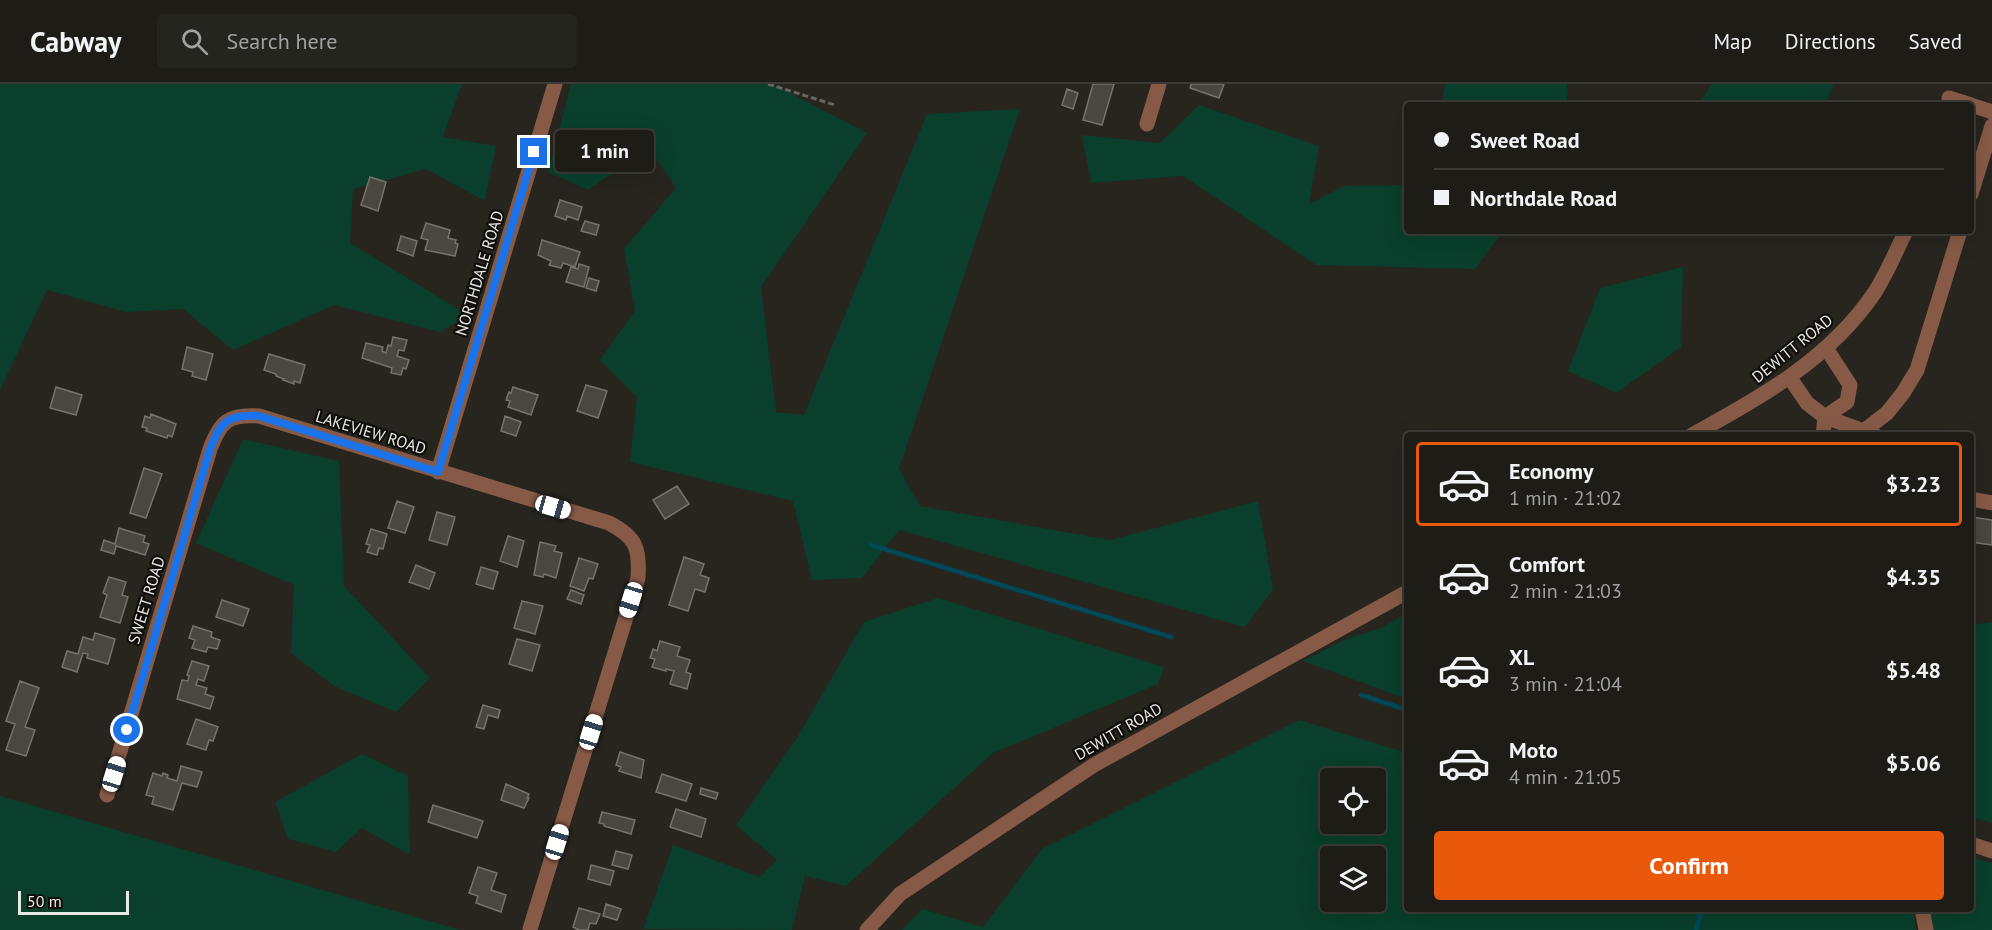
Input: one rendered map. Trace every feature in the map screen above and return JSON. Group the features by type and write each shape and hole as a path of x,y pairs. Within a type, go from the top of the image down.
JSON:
{"street":[{"name":"NORTHDALE ROAD","path":"438,472 555,84"},
{"path":"1147,124 1159,84"},
{"path":"1949,96 1964,102"},
{"path":"1974,106 1992,112"},
{"path":"1974,184 1992,126"},
{"name":"DEWITT ROAD","path":"1697,432 1761,397 1790,378 1826,348 1849,325 1875,292 1904,234"},
{"path":"1871,432 1903,393 1917,370 1959,234"},
{"path":"1822,432 1825,417 1847,402 1850,385 1826,348"},
{"path":"1790,378 1807,403 1825,417 1867,432"},
{"name":"LAKEVIEW ROAD","path":"227,419 242,415 259,416 609,524 626,532 634,544 640,560 638,578 530,929"},
{"name":"SWEET ROAD","path":"108,795 210,449 216,433 227,419"},
{"path":"1974,500 1992,503"},
{"name":"DEWITT ROAD","path":"867,930 900,894 1094,765 1404,593"},
{"path":"1974,845 1992,851"},
{"path":"1923,912 1926,930"}],"path":[{"path":"768,84 835,105"}],"green space":[{"path":"0,84 462,84 443,137 496,146 485,201 426,169 353,189 350,243 468,315 440,332 334,305 233,350 183,309 126,312 47,290 0,390"},
{"path":"571,84 773,84 867,133 761,287 776,412 804,415 927,114 1020,109 899,469 920,506 1110,540 1258,501 1273,589 1245,627 899,530 862,578 812,580 793,501 630,462 637,397 600,360 635,311 624,249 676,188 649,148 588,190 548,172"},
{"path":"1445,84 1567,84 1567,102 1444,102"},
{"path":"1712,84 1834,84 1826,102 1700,102"},
{"path":"1199,105 1319,146 1309,204 1344,186 1404,185 1404,234 1501,234 1475,269 1316,265 1183,176 1091,183 1082,135 1160,143"},
{"path":"1683,267 1681,347 1616,393 1568,371 1600,288"},
{"path":"243,439 339,461 344,586 430,678 396,712 334,686 291,653 294,585 196,543"},
{"path":"938,598 1164,667 1158,684 993,753 846,886 805,876 792,930 643,929 673,845 760,877 777,860 736,825 797,738 864,622"},
{"path":"1404,615 1404,698 1303,661 1346,639 1381,628"},
{"path":"1992,622 1992,823 1974,818 1974,625"},
{"path":"1299,720 1404,752 1404,912 1913,912 1916,930 902,930 922,909 983,927 1042,849"},
{"path":"362,754 408,776 410,855 362,828 336,852 288,839 275,802"},
{"path":"0,796 460,930 0,930"},
{"path":"1974,858 1992,863 1992,930 1930,930 1927,912 1974,912"}],"building":[{"path":"1093,84 1114,84 1102,125 1083,120"},
{"path":"1191,84 1224,84 1219,98 1190,88"},
{"path":"1067,89 1078,93 1073,109 1062,105"},
{"path":"370,177 386,182 378,211 361,205"},
{"path":"560,200 582,207 578,220 567,216 566,220 555,216"},
{"path":"585,221 599,225 596,235 581,231"},
{"path":"426,223 450,230 448,238 456,240 455,243 458,244 455,256 425,250 428,240 421,238"},
{"path":"401,236 417,241 413,256 397,250"},
{"path":"542,240 580,252 575,267 563,263 561,268 549,265 551,261 538,255"},
{"path":"579,264 589,267 584,287 566,282 571,267 578,269"},
{"path":"589,278 599,281 596,291 586,288"},
{"path":"393,337 407,340 404,351 399,350 397,356 409,360 401,375 391,373 392,368 362,358 366,343 383,347 382,351 386,353"},
{"path":"187,347 213,354 206,380 192,376 193,372 182,369"},
{"path":"269,354 305,365 300,383 294,381 294,384 264,370"},
{"path":"586,385 607,391 598,418 577,411"},
{"path":"56,387 82,395 76,415 50,408"},
{"path":"513,387 538,395 531,415 508,407 510,401 506,400"},
{"path":"151,414 176,424 172,437 168,435 167,438 146,431 147,428 142,427 145,416 150,418"},
{"path":"505,416 521,422 516,436 501,431"},
{"path":"144,468 162,474 146,518 130,513"},
{"path":"677,486 689,504 665,519 653,500"},
{"path":"397,501 414,507 405,533 388,528"},
{"path":"437,512 455,517 447,545 429,540"},
{"path":"1974,517 1992,520 1992,545 1974,542"},
{"path":"119,528 145,536 143,542 149,544 145,555 116,546 114,554 101,550 104,540 115,544"},
{"path":"371,529 387,534 383,549 379,548 377,555 367,552 370,545 366,544"},
{"path":"508,536 524,541 517,567 500,561"},
{"path":"540,542 556,546 554,551 562,553 556,578 544,574 543,577 534,575"},
{"path":"684,557 704,564 700,575 709,578 705,592 695,589 688,611 669,605"},
{"path":"579,558 598,564 593,579 589,578 584,591 570,586"},
{"path":"416,565 435,573 429,589 409,582"},
{"path":"481,567 498,572 493,589 476,584"},
{"path":"109,577 126,582 122,595 128,597 120,623 100,617 107,595 103,593"},
{"path":"571,590 584,595 581,604 567,599"},
{"path":"222,600 249,609 243,626 216,617"},
{"path":"522,601 543,606 535,634 514,628"},
{"path":"193,626 212,632 211,637 220,640 217,649 208,647 206,652 192,648 195,640 189,638"},
{"path":"95,633 115,639 108,664 87,658 88,654 83,653 77,672 62,667 67,651 78,654 83,637 93,640"},
{"path":"517,639 540,645 532,671 509,664"},
{"path":"660,641 680,647 677,656 690,660 686,672 691,674 687,689 670,684 674,671 652,667 655,659 650,658 653,649 657,651"},
{"path":"192,661 209,666 204,681 198,679 196,685 207,688 205,694 214,697 210,709 177,699 182,680 188,681 189,676 187,675"},
{"path":"20,681 39,688 25,727 35,730 26,756 6,750 15,724 6,721"},
{"path":"483,705 500,710 498,718 488,715 484,729 476,727"},
{"path":"196,719 218,727 213,741 209,740 206,750 187,744"},
{"path":"620,752 644,760 641,778 619,771 621,767 616,765"},
{"path":"181,766 202,772 197,787 182,783 173,810 152,804 154,797 146,795 153,773 162,776 163,773 168,775 167,778 177,781"},
{"path":"662,774 692,784 686,801 656,792"},
{"path":"506,784 529,794 524,808 501,800"},
{"path":"701,788 718,793 716,799 700,794"},
{"path":"433,805 483,821 477,838 428,822"},
{"path":"676,809 706,819 701,837 670,827"},
{"path":"602,812 635,820 631,834 599,823"},
{"path":"616,851 632,855 628,869 612,865"},
{"path":"591,865 614,871 610,885 588,879"},
{"path":"478,867 497,873 491,890 506,895 501,912 476,903 478,896 469,893"},
{"path":"606,904 621,909 617,920 603,916"},
{"path":"579,908 600,914 596,924 590,923 588,930 573,927"}],"waterway":[{"path":"871,545 1171,637"},
{"path":"1361,695 1404,709"},
{"path":"1696,930 1701,912"}],"route":[{"path":"127,730 210,449 216,433 227,419 242,415 259,416 438,472 534,152"}]}
